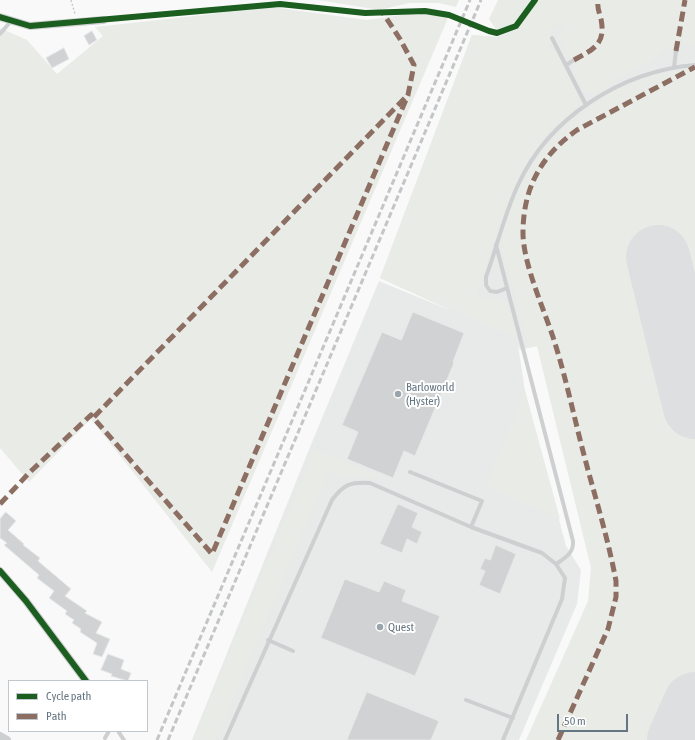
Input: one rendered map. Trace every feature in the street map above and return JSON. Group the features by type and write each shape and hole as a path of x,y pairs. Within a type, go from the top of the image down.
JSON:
{"street":[{"path":"0,17 30,26 103,20"},
{"path":"0,571 26,601 85,680"},
{"path":"0,736 7,740"}],"lane":[{"path":"0,34 11,20"},
{"path":"552,38 586,105"},
{"path":"674,67 676,51"},
{"path":"566,65 574,60"},
{"path":"508,288 493,292 488,289 486,285 486,277 507,208 528,166 546,142 562,124 586,105 642,76 674,67 695,65"},
{"path":"496,245 573,541 573,548 570,553 556,564"},
{"path":"410,472 482,501 471,527"},
{"path":"225,740 268,640 332,500 341,488 354,482 370,483 471,527 542,553 556,564 565,578 562,599 503,740"},
{"path":"268,640 293,651"},
{"path":"466,700 513,718"},
{"path":"105,738 108,732"}],"path":[{"path":"70,0 78,22"}],"shaded area":[{"path":"318,0 459,0 456,7 439,3 409,3 380,10"},
{"path":"498,0 534,0 515,24 497,31 489,19"},
{"path":"537,0 695,0 695,740 606,628 552,342 520,350 518,345 525,391 566,546 581,570 577,604 519,740 192,740 310,447 379,281 452,311 380,278 472,35 497,37 518,29"},
{"path":"537,0 695,0 695,46 677,43 665,49 650,63 629,72 594,95 582,87 576,76 574,67 578,61 575,57 569,59 559,34 563,31 559,24 550,30 551,44 548,44 550,49 556,52 577,93 578,107 554,127 546,136 530,158 520,176 511,195 497,233 478,293 484,300 487,300 492,296 499,298 504,302 510,312 516,337 380,278 472,35 497,37 517,29"},
{"path":"257,5 367,20 422,12 448,18 212,572 91,419 29,482 0,448 0,28 27,40 57,74 103,36 95,27 212,14"},
{"path":"695,68 695,740 526,740 588,601 591,568 537,346 529,348 502,250 501,243 503,229 513,201 530,169 547,146 566,125 588,107 612,92 638,81 666,73"},
{"path":"525,391 560,519 486,486"},
{"path":"314,450 380,475 344,477 329,470 216,740 193,740"}],"building":[{"path":"92,31 97,40 89,45 84,36"},
{"path":"64,48 69,59 52,68 46,58"},
{"name":"Barloworld (Hyster)","path":"413,312 464,333 453,362 454,363 415,456 404,451 393,478 347,459 358,432 342,425 382,332 401,340"},
{"path":"398,504 418,513 412,527 422,532 417,544 407,539 402,553 380,544"},
{"path":"6,512 16,521 8,530 24,544 23,545 40,558 38,561 71,589 65,596 87,611 85,613 102,622 96,633 110,639 102,657 93,654 97,643 80,632 81,629 72,623 74,620 65,614 67,611 49,598 54,591 37,578 39,575 4,545 7,543 0,538 0,519"},
{"path":"496,545 516,554 500,594 479,585 485,571 480,569 485,558 490,560"},
{"name":"Quest","path":"345,579 379,592 384,581 406,590 402,601 440,616 415,676 321,638"},
{"path":"108,654 124,660 121,669 131,673 128,680 125,680 111,676 112,674 101,670"},
{"path":"367,692 439,721 431,740 347,740"}],"runway":[{"path":"658,257 695,407"},
{"path":"679,740 695,704"}],"railway":[{"path":"157,740 470,0"},
{"path":"168,740 481,0"}],"marked path":[{"path":"574,60 593,49 600,40 602,27 598,0"},
{"path":"676,51 685,0"},
{"path":"0,504 30,472 91,415 212,554 408,95 414,65 400,39 383,13"},
{"path":"558,740 608,629 616,597 616,581 605,533 554,340 534,285 526,256 523,230 527,199 537,173 545,161 554,150 577,130 695,67"},
{"path":"94,417 405,98"}],"cycle path":[{"path":"0,17 30,26 280,4 365,13 425,11 449,15 497,33 516,26 535,0"},
{"path":"0,571 26,601 85,680"}],"place":[{"name":"Barloworld (Hyster)","path":"398,394"},
{"name":"Quest","path":"380,627"}]}
